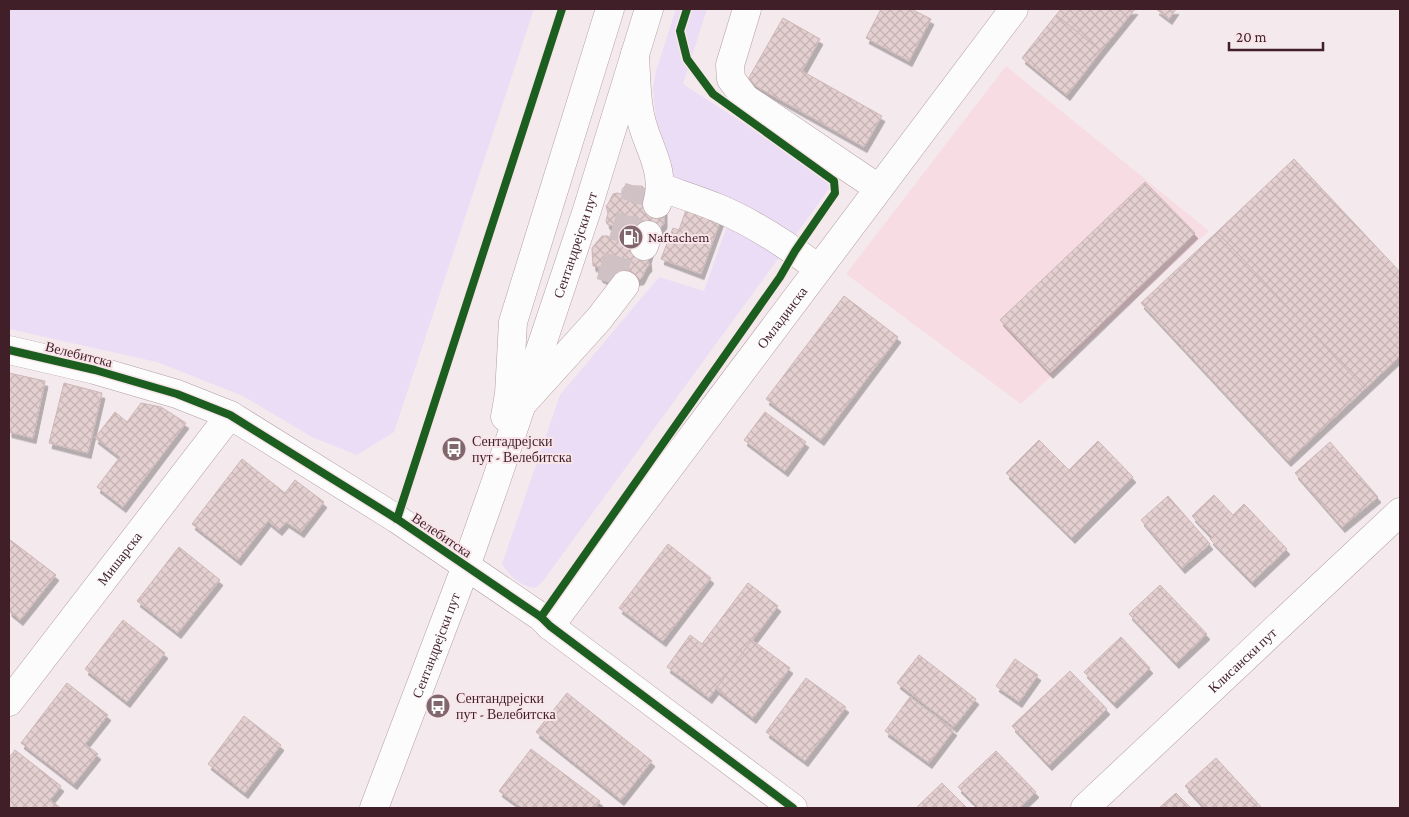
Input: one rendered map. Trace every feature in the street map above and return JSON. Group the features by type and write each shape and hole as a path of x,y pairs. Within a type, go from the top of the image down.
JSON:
{"street":[{"name":"Сентандрејски пут","path":"496,481 509,394 513,322 610,9"},
{"name":"Сентандрејски пут","path":"374,808 466,566 523,403 584,219 649,9"},
{"path":"747,9 730,65 731,79 745,98 878,188"},
{"name":"Омладинска","path":"550,626 1014,9"},
{"path":"635,53 639,110 645,134 652,147 659,173 652,192 718,208 756,227 818,268"},
{"path":"523,403 599,319 617,284"},
{"name":"Велебитска","path":"9,350 95,370 168,391 230,415 397,520 541,617 550,626 793,808"},
{"name":"Мишарска","path":"9,702 230,415"},
{"name":"Клисански пут","path":"1085,808 1400,512"}],"shaded area":[{"path":"9,9 534,9 394,432 357,455 312,437 243,396 157,362 9,329"},
{"path":"676,9 707,9 683,84 834,182 543,581 535,588 529,587 516,580 502,564 560,395 659,277 704,291 733,209 679,190 656,119 653,89 656,71"},
{"path":"1006,66 1209,231 1021,404 846,274"}],"building":[{"path":"881,9 911,9 931,19 909,61 866,38"},
{"path":"1061,9 1135,9 1101,51 1056,15"},
{"path":"1156,9 1176,9 1169,19"},
{"path":"1056,15 1101,51 1067,95 1022,58"},
{"path":"783,18 820,39 802,71 882,116 864,147 747,81"},
{"path":"1294,159 1400,272 1400,356 1365,389 1217,232"},
{"path":"1145,182 1195,233 1050,373 1000,320"},
{"path":"625,186 642,186 664,209 664,223 656,234 648,258 649,266 641,279 613,286 607,280 600,277 598,272 600,267 593,266 592,248 602,236 608,236 611,239 616,223 613,226 607,224 608,213 606,206 613,194 622,194 622,189"},
{"path":"687,207 721,219 701,274 661,259 673,228 679,230"},
{"path":"1217,232 1365,389 1288,461 1141,303"},
{"path":"844,296 898,337 821,440 766,399"},
{"path":"9,373 45,381 33,438 9,432"},
{"path":"64,383 102,393 88,453 49,443"},
{"path":"141,403 161,407 186,423 123,507 97,487 120,457 95,438 115,412 127,422"},
{"path":"765,412 806,442 785,471 744,440"},
{"path":"1039,440 1069,470 1098,441 1133,477 1072,538 1006,473"},
{"path":"1330,442 1378,497 1342,527 1295,473"},
{"path":"242,459 285,493 295,480 324,502 301,532 286,522 279,530 268,521 238,560 192,524"},
{"path":"1214,495 1233,515 1244,504 1287,549 1252,582 1210,539 1212,537 1192,516"},
{"path":"1168,496 1210,544 1182,568 1141,520"},
{"path":"9,539 56,575 20,620 9,611"},
{"path":"668,544 711,578 663,641 619,608"},
{"path":"179,547 220,580 178,633 137,601"},
{"path":"748,583 778,606 709,698 667,667 690,635 702,644"},
{"path":"1160,585 1207,634 1176,663 1129,614"},
{"path":"123,620 165,653 127,702 85,669"},
{"path":"1121,637 1150,668 1114,703 1084,672"},
{"path":"752,640 790,668 753,718 716,689"},
{"path":"919,655 976,699 954,727 897,683"},
{"path":"1015,659 1038,675 1019,702 996,686"},
{"path":"1070,671 1107,709 1049,765 1012,726"},
{"path":"806,678 846,707 805,761 766,732"},
{"path":"67,683 108,715 85,744 98,754 74,784 21,743"},
{"path":"567,693 652,761 621,800 536,732"},
{"path":"910,697 954,730 929,763 885,731"},
{"path":"244,716 281,745 245,793 208,764"},
{"path":"531,749 600,801 595,808 522,808 499,791"},
{"path":"15,750 61,786 50,800 61,808 9,808 9,758"},
{"path":"996,751 1036,792 1019,808 979,808 958,787"},
{"path":"1216,758 1262,808 1205,808 1185,786"},
{"path":"942,783 967,808 916,808"},
{"path":"1176,793 1191,808 1159,808"}],"tunnel":[{"path":"610,283 639,187"}],"cycle path":[{"path":"397,519 562,9"},
{"path":"541,617 780,277 795,251 835,193 834,181 713,94 687,59 680,31 687,9"},
{"path":"9,350 95,370 177,394 230,415 397,519 541,617 550,626 793,808"}],"place":[{"name":"Naftachem","path":"631,237"},
{"name":"Сентадрејски пут - Велебитска","path":"454,449"},
{"name":"Сентандрејски пут - Велебитска","path":"438,706"}]}
